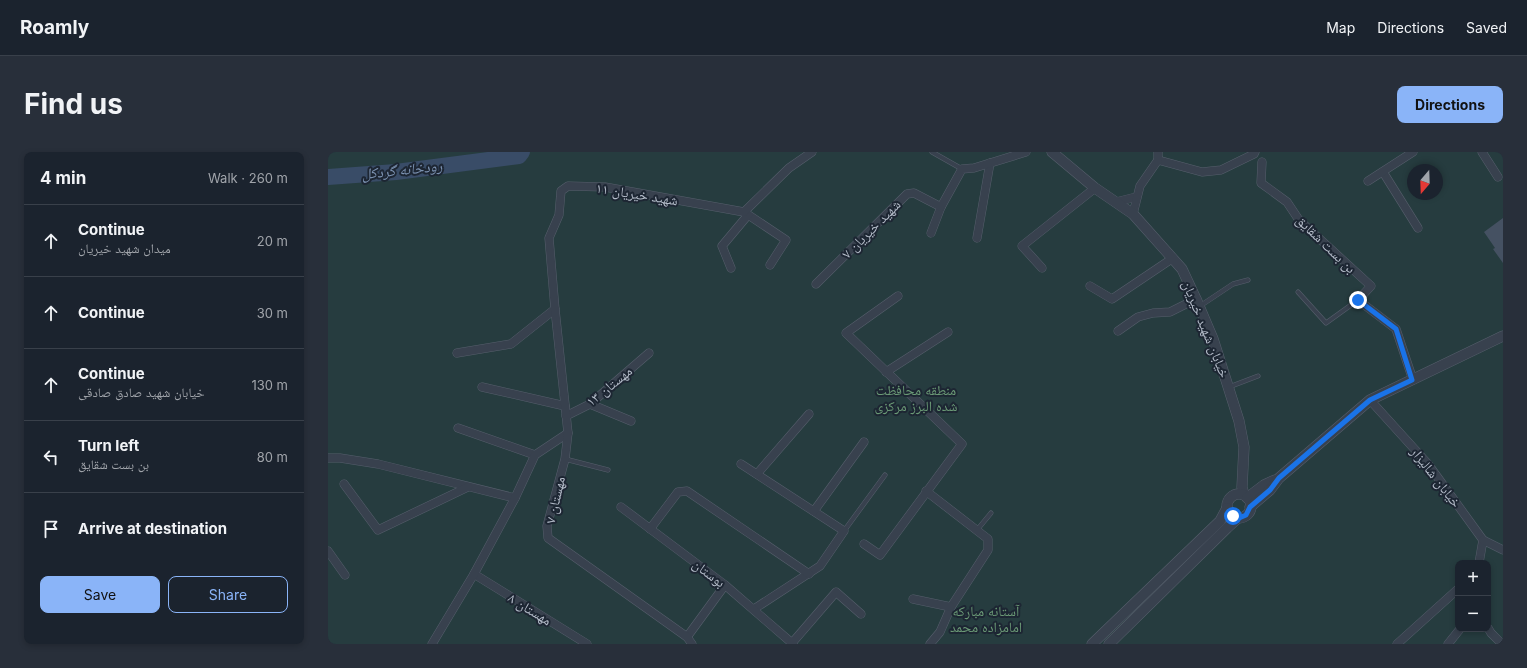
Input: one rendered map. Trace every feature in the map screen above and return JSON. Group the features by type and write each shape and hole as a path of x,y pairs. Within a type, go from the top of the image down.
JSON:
{"street":[{"path":"731,268 722,246 746,214 789,168 812,152"},
{"path":"931,233 942,207 962,169 974,168 1026,152"},
{"name":"خیابان شهید خیریان","path":"1052,152 1095,188 1133,214 1174,258 1182,269 1214,339 1229,388 1239,421 1244,447 1242,466"},
{"path":"1133,214 1136,197 1140,186 1158,156 1202,172 1221,170 1254,154 1255,152"},
{"path":"1368,181 1413,152"},
{"path":"1482,152 1498,177"},
{"name":"بن بست شقایق","path":"1262,162 1261,183 1287,202 1298,220 1371,286 1358,300"},
{"path":"977,238 990,163"},
{"path":"1383,172 1418,228"},
{"name":"شهید خیریان ۱۱","path":"555,309 549,238 559,215 561,191 568,186 605,187 746,214"},
{"path":"1042,268 1022,246 1095,188"},
{"name":"شهید خیریان ۷","path":"816,284 907,194 914,193 942,207"},
{"path":"1116,202 1136,197"},
{"path":"746,214 786,240 770,265"},
{"path":"1090,286 1112,299 1174,258"},
{"path":"864,544 880,555 962,444 846,333 898,296"},
{"path":"1358,300 1396,329 1412,380"},
{"path":"1118,331 1138,317 1153,312 1170,312 1198,302"},
{"path":"457,353 511,344 555,309"},
{"name":"مهستان ۷","path":"555,309 568,433 565,459 547,526 548,538 690,641"},
{"path":"886,372 948,332"},
{"path":"1247,500 1270,490 1279,478 1370,400 1503,336"},
{"name":"مهستان ۱۳","path":"566,416 590,404 649,353"},
{"path":"482,387 565,406"},
{"name":"خیابان شالیزار","path":"1370,400 1428,464 1483,540"},
{"path":"590,404 631,421"},
{"path":"757,474 809,414"},
{"path":"458,428 535,455"},
{"path":"432,644 474,574 515,498 535,455 568,433"},
{"path":"814,511 864,442"},
{"path":"328,458 340,458 378,464 515,498"},
{"path":"741,464 844,531 820,566 754,609"},
{"path":"1092,644 1220,521 1227,508 1228,501 1242,466"},
{"path":"1109,644 1227,528 1239,518 1246,515 1247,500 1242,487 1242,466"},
{"path":"344,484 378,530 468,487"},
{"path":"650,529 678,492 687,491 809,574"},
{"path":"926,491 988,539 988,550 950,607 940,632 930,644"},
{"path":"1230,498 1237,494 1247,500"},
{"name":"بوستان","path":"621,507 725,584 793,644"},
{"path":"1227,508 1233,516 1239,518"},
{"path":"1480,560 1483,540 1503,550"},
{"path":"328,551 345,575"},
{"path":"1175,563 1183,572"},
{"name":"مهستان ۸","path":"474,574 587,644"},
{"path":"690,641 725,584"},
{"path":"793,644 836,592 861,614"},
{"path":"1397,644 1455,592"},
{"path":"913,599 950,607"},
{"path":"1491,631 1502,644"},
{"path":"1448,644 1458,632"}],"lane":[{"path":"932,152 962,169"},
{"path":"1198,302 1233,284 1248,280"},
{"path":"1298,292 1326,323 1358,300"},
{"path":"1229,388 1258,376"},
{"path":"565,459 608,470"},
{"path":"844,531 884,475"},
{"path":"977,530 991,513"}],"green space":[{"name":"منطقه محافظت شده البرز مرکزی","path":"328,152 1503,152 1503,644 328,644"}],"building":[{"path":"1503,218 1503,263 1493,249 1495,248 1484,232"}],"waterway":[{"name":"رودخانه گردکل","path":"328,177 396,172 519,156 522,152"}],"route":[{"path":"1233,516 1239,518 1246,515 1250,510 1250,507 1270,490 1279,478 1370,400 1412,380 1396,329 1358,300"}],"park label":[{"name":"آستانه مبارکه امامزاده محمد","path":"986,620"}]}
